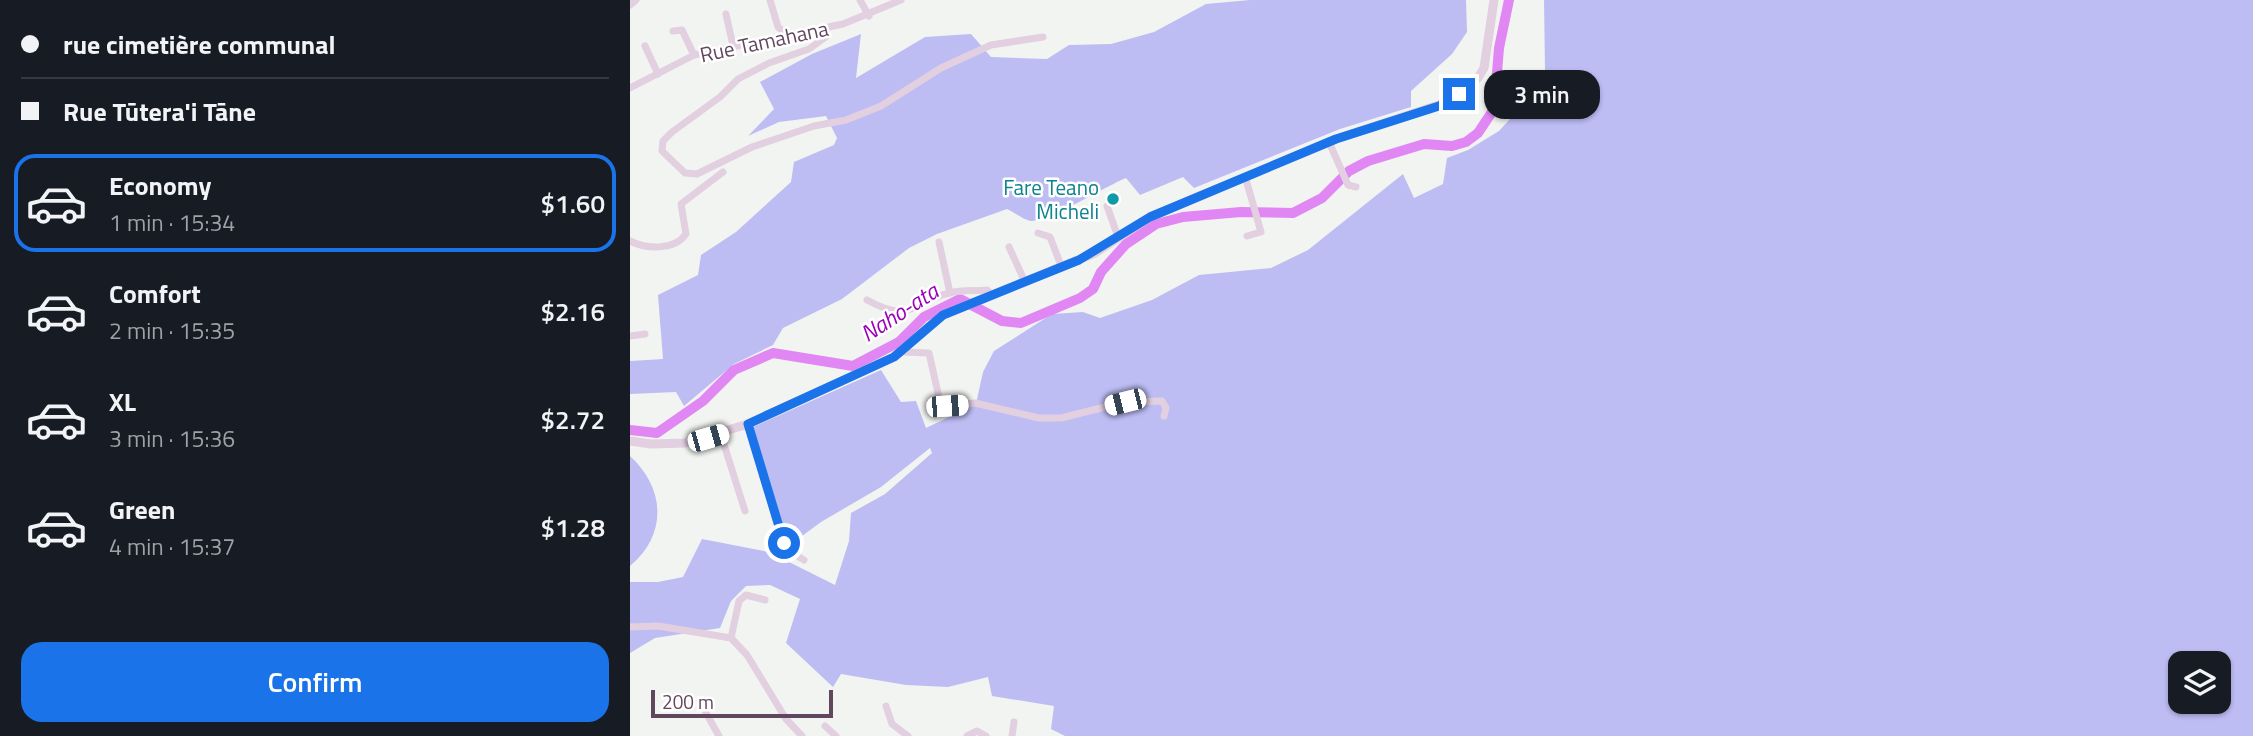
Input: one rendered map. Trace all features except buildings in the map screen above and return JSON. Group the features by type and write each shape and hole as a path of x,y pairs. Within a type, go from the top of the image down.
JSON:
{"street":[{"path":"630,5 636,0"},
{"path":"770,0 778,27 787,35"},
{"path":"860,0 869,16"},
{"name":"Rue Tamahana","path":"630,88 694,55 827,28 869,16 901,0"},
{"path":"630,441 668,444 721,435 748,424 904,352 924,329 958,308 1095,253 1150,217 1329,142 1439,106 1478,78 1487,53 1494,0"},
{"path":"726,14 733,46"},
{"path":"827,28 827,36 809,49 769,63 738,79 720,97 671,132 660,146 662,151 685,173 697,174 752,147 814,126 846,120 881,106 941,68 991,45 1043,37"},
{"path":"673,31 682,30 694,55"},
{"path":"645,46 658,74"},
{"path":"1329,142 1348,185 1356,187"},
{"path":"630,241 647,247 663,246 683,239 686,234 681,204 723,172"},
{"path":"1245,176 1261,232 1247,236"},
{"path":"1107,206 1118,237"},
{"path":"1038,233 1045,234 1054,244 1062,268"},
{"path":"939,242 950,293"},
{"path":"1009,247 1025,282"},
{"path":"867,300 893,312 911,311 931,299 950,293 987,290 992,295"},
{"path":"630,336 645,334"},
{"path":"904,352 929,353 940,401 947,406 975,403 1039,418 1061,418 1125,402 1162,401 1166,408 1164,416"},
{"path":"748,424 782,540 789,551 804,560"},
{"path":"721,435 745,511"},
{"path":"731,638 738,601 746,595 765,600"},
{"path":"630,627 658,626 731,638 747,655 786,719 802,736"},
{"path":"886,706 892,724 908,736"},
{"path":"706,713 719,736"},
{"path":"1012,736 1014,722"},
{"path":"825,726 836,736"},
{"path":"967,736 974,731 986,736"}],"shaded area":[{"path":"1250,0 1466,0 1467,32 1452,54 1411,91 1411,107 1340,129 1194,188 1183,177 1140,195 1126,178 1039,220 1028,220 1007,209 937,234 909,248 842,299 783,328 773,345 734,364 684,406 676,392 630,394 630,361 663,359 658,295 698,275 701,255 736,232 791,182 794,162 834,145 837,138 826,116 779,122 748,136 774,109 760,82 812,54 861,34 856,78 925,37 971,34 991,57 1047,59 1069,45 1111,44 1154,32 1206,4"},
{"path":"1544,0 2253,0 2253,736 1065,736 1051,729 1054,706 992,696 988,677 948,687 906,685 841,674 833,687 786,643 800,599 770,585 746,586 731,601 720,628 655,638 630,653 630,582 658,582 683,577 702,539 769,552 835,585 849,541 851,513 885,494 932,453 930,448 881,487 821,522 794,542 787,540 753,427 881,370 901,402 916,401 926,428 976,404 983,372 994,351 1052,314 1083,312 1100,318 1152,300 1199,275 1271,268 1308,250 1403,174 1414,198 1443,184 1447,158 1468,150 1499,131 1528,99 1545,71"},
{"path":"630,456 650,482 657,511 651,540 630,566"}],"waterway":[{"name":"Naho-ata","path":"630,430 657,433 703,401 734,370 773,353 853,366 899,342 924,317 960,299 1002,321 1021,323 1080,298 1093,289 1101,272 1126,244 1156,224 1183,217 1241,212 1293,213 1322,198 1349,171 1368,161 1424,144 1452,146 1466,142 1478,133 1494,109 1499,48 1509,0"}],"place":[{"name":"Fare Teano Micheli","path":"1113,199"}],"route":[{"path":"784,543 748,424 904,352 924,329 943,315 1095,253 1150,217 1336,139 1439,106 1459,94"}]}
